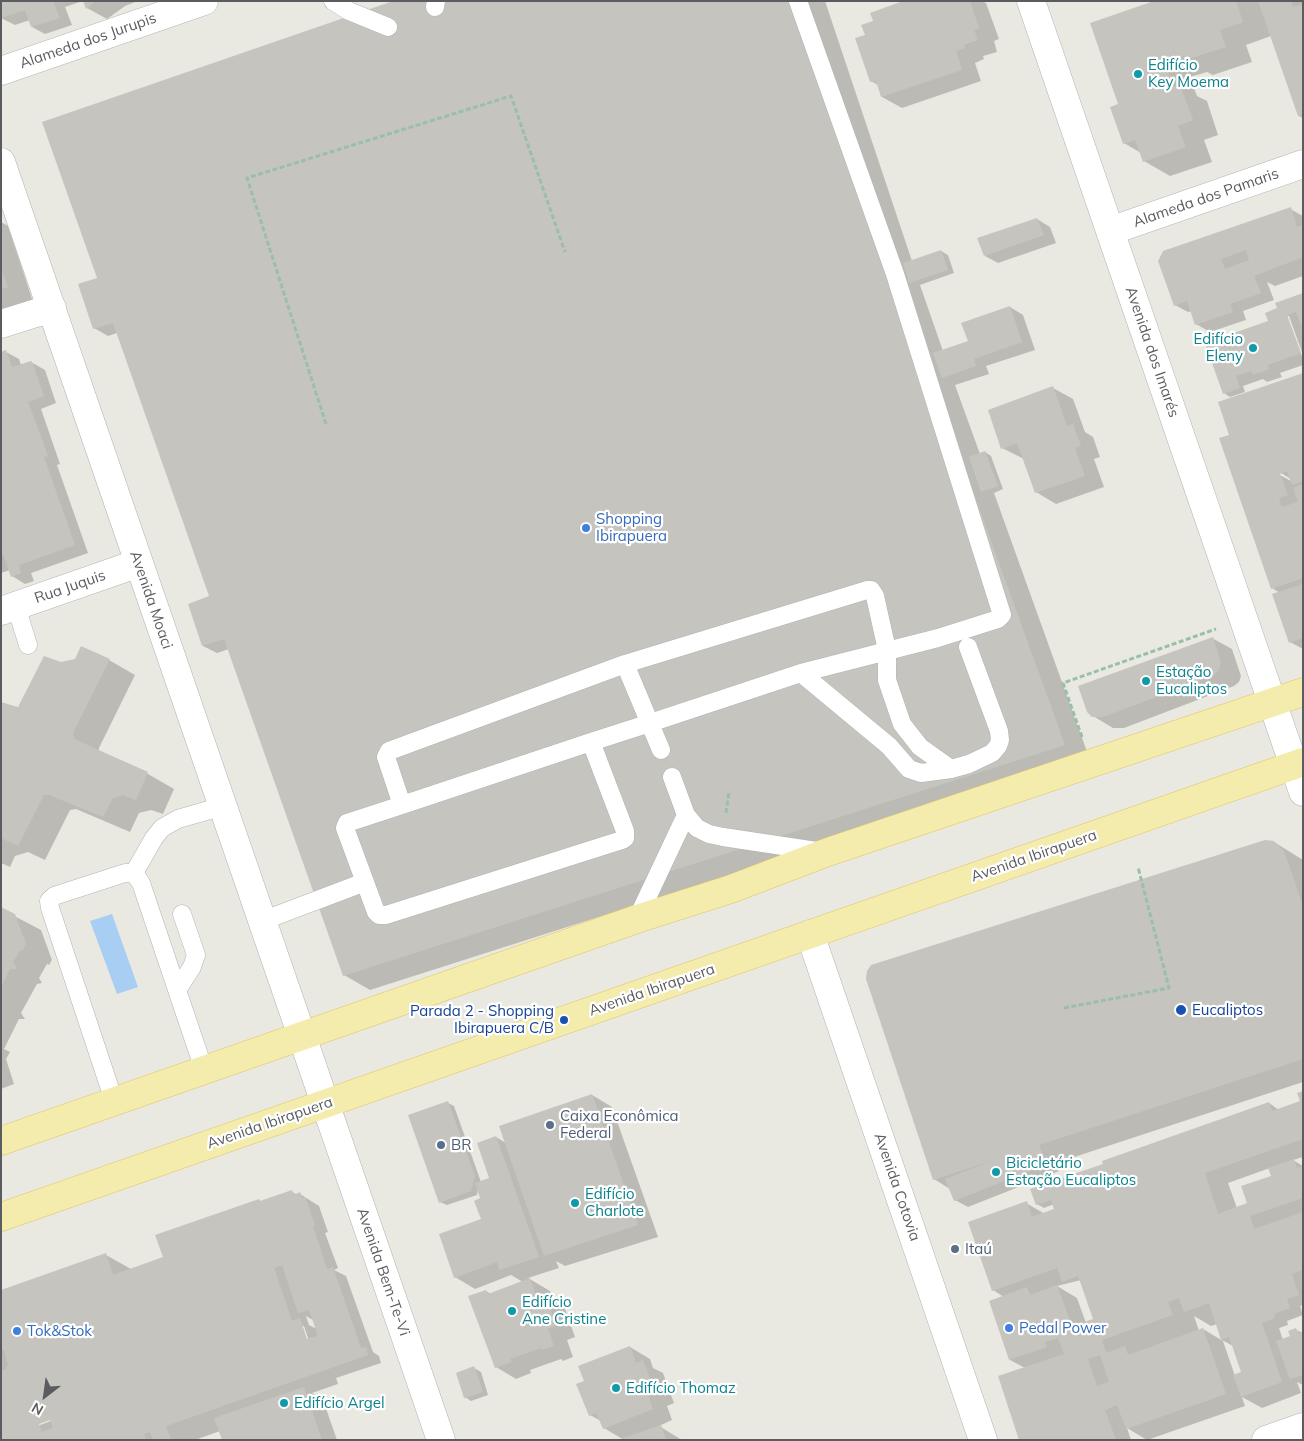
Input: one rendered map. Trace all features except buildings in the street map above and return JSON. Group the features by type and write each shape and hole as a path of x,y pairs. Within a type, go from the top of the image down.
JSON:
{"main road":[{"path":"1,1141 637,919 731,889 828,852 1303,692"},
{"name":"Avenida Ibirapuera","path":"1,1217 1298,764"}],"street":[{"name":"Alameda dos Jurupis","path":"1,71 204,1"},
{"name":"Avenida dos Imarés","path":"1031,1 1273,702 1298,764 1303,792"},
{"name":"Avenida Moaci","path":"1,162 302,1037"},
{"name":"Alameda dos Pamaris","path":"1110,231 1303,164"},
{"path":"1,324 52,308"},
{"name":"Rua Juquis","path":"9,608 139,563"},
{"name":"Avenida Cotovia","path":"810,934 983,1440"},
{"path":"302,1037 325,1104"},
{"name":"Avenida Bem-Te-Vi","path":"325,1104 441,1440"},
{"path":"1266,1440 1303,1427"}],"lane":[{"path":"333,1 350,11 388,27"},
{"path":"591,742 625,831 622,840 386,915 379,915 376,912 345,825 402,804 801,673 938,638 998,619 1002,612 895,274 798,1"},
{"path":"402,804 386,757 387,752 626,664 867,590 871,590 875,596 887,650 887,680 902,724 920,747 951,769"},
{"path":"9,608 28,645"},
{"path":"801,673 889,746 909,769 921,773 951,769 969,764 992,752 998,746 1000,740 999,731 968,647"},
{"path":"626,664 661,750"},
{"path":"672,777 686,815 697,828 709,834 828,852"},
{"path":"134,873 154,838 162,828 178,819 222,806"},
{"path":"637,919 686,815"},
{"path":"114,1102 49,901 54,896 125,873 134,873"},
{"path":"134,873 141,883 204,1070"},
{"path":"262,921 365,882"},
{"path":"177,990 192,967 196,955 182,914"}],"path":[{"path":"326,424 247,178 511,96 566,252"},
{"path":"1083,740 1063,683 1216,629"},
{"path":"1190,638 1192,644"},
{"path":"1064,1008 1169,988 1138,867"}],"water":[{"path":"112,914 138,987 117,994 90,921"}],"place":[{"name":"Edifício Key Moema","path":"1138,74"},
{"name":"Edifício Eleny","path":"1253,348"},
{"name":"Shopping Ibirapuera","path":"586,528"},
{"name":"Estação Eucaliptos","path":"1146,681"},
{"name":"Eucaliptos","path":"1181,1010"},
{"name":"Parada 2 - Shopping Ibirapuera C/B","path":"564,1020"},
{"name":"Caixa Econômica Federal","path":"550,1125"},
{"name":"BR","path":"441,1145"},
{"name":"Bicicletário Estação Eucaliptos","path":"996,1172"},
{"name":"Edifício Charlote","path":"575,1203"},
{"name":"Itaú","path":"955,1249"},
{"name":"Edifício Ane Cristine","path":"512,1311"},
{"name":"Pedal Power","path":"1009,1328"},
{"name":"Tok&Stok","path":"17,1331"},
{"name":"Edifício Thomaz","path":"616,1388"},
{"name":"Edifício Argel","path":"284,1403"}]}
